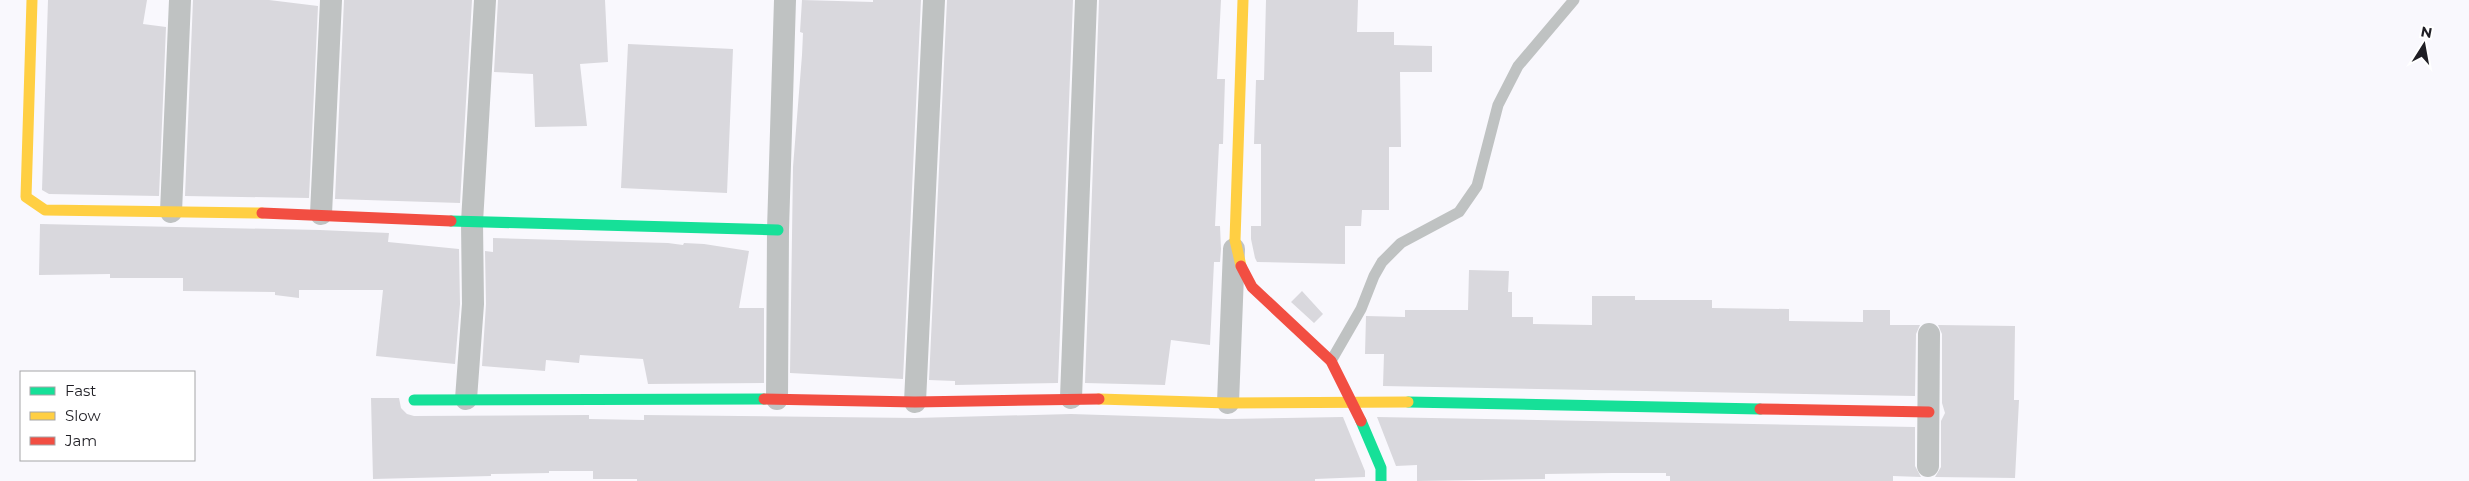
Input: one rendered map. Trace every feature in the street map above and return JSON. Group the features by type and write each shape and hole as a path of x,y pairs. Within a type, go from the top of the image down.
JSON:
{"street":[{"path":"32,0 26,197 35,205 45,210 322,214 472,222 778,230"},
{"path":"171,212 180,0"},
{"path":"322,214 331,0"},
{"path":"466,399 473,304 472,222 485,0"},
{"path":"777,399 778,230 785,0"},
{"path":"915,402 934,0"},
{"path":"1071,398 1086,0"},
{"path":"1228,403 1243,0"},
{"path":"1235,240 1240,262 1252,287 1331,361 1353,401 1381,468 1380,481"},
{"path":"1928,466 1929,334"},
{"path":"414,400 777,399 915,402 1071,398 1228,403 1353,401 1929,412"}],"lane":[{"path":"1331,361 1361,309 1374,276 1382,262 1401,243 1459,212 1477,186 1498,105 1518,66 1574,0"}],"building":[{"path":"48,0 147,0 143,24 166,27 159,196 49,194 42,190"},
{"path":"193,0 269,0 318,6 309,198 185,196"},
{"path":"344,0 472,0 460,203 335,199"},
{"path":"498,0 605,0 608,62 580,64 587,126 535,127 533,74 494,72"},
{"path":"802,0 873,2 873,0 921,0 903,379 790,373 793,167 802,55 803,33 800,32"},
{"path":"947,0 1073,0 1058,383 955,385 955,381 929,380"},
{"path":"1099,0 1221,0 1217,79 1225,79 1223,144 1219,144 1215,226 1220,226 1221,249 1220,262 1214,262 1210,345 1171,340 1165,385 1085,383"},
{"path":"1266,0 1358,0 1357,32 1394,32 1394,45 1432,46 1432,72 1400,72 1401,147 1389,147 1389,210 1362,210 1361,226 1345,226 1345,264 1257,262 1255,258 1251,239 1251,226 1261,226 1261,144 1254,144 1256,80 1264,80"},
{"path":"628,44 733,49 727,193 621,188"},
{"path":"40,224 389,233 388,242 459,249 460,304 455,364 376,356 383,290 299,290 299,298 275,295 275,292 183,291 183,278 110,278 110,274 39,275"},
{"path":"493,238 683,245 684,243 704,244 749,251 739,308 764,308 764,383 648,384 643,359 580,355 579,363 546,360 545,371 482,366 486,304 485,251 493,252"},
{"path":"1469,270 1509,271 1508,292 1512,292 1512,317 1533,317 1533,324 1592,325 1592,296 1635,296 1635,300 1712,300 1712,308 1789,309 1789,321 1863,322 1863,310 1890,310 1890,325 1920,325 1916,334 1915,396 1383,386 1384,354 1365,354 1366,316 1405,317 1405,310 1468,310"},
{"path":"1302,291 1323,314 1314,323 1291,302"},
{"path":"1938,325 2015,326 2014,400 2019,400 2015,478 1935,477 1941,467 1941,421 1945,413 1942,403 1942,334"},
{"path":"371,398 399,398 401,408 407,414 414,416 589,415 589,419 644,420 644,415 915,418 1071,414 1228,419 1343,417 1365,471 1365,477 1315,479 1315,481 637,481 637,479 593,479 593,471 549,471 549,473 491,474 491,476 373,479"},
{"path":"1377,417 1915,427 1915,466 1921,477 1893,476 1893,481 1670,481 1670,476 1666,476 1666,473 1613,473 1545,474 1545,479 1417,481 1417,465 1396,466"}],"traffic: fast":[{"path":"451,221 778,230"},
{"path":"414,400 764,399"},
{"path":"1408,402 1760,409"},
{"path":"1361,421 1381,468 1381,481"}],"traffic: slow":[{"path":"32,0 26,197 45,210 262,213"},
{"path":"1241,266 1235,240 1243,0"},
{"path":"1099,399 1228,403 1408,402"}],"traffic: jam":[{"path":"262,213 451,221"},
{"path":"1241,266 1252,287 1331,361 1361,421"},
{"path":"764,399 915,402 1099,399"},
{"path":"1760,409 1929,412"}]}
